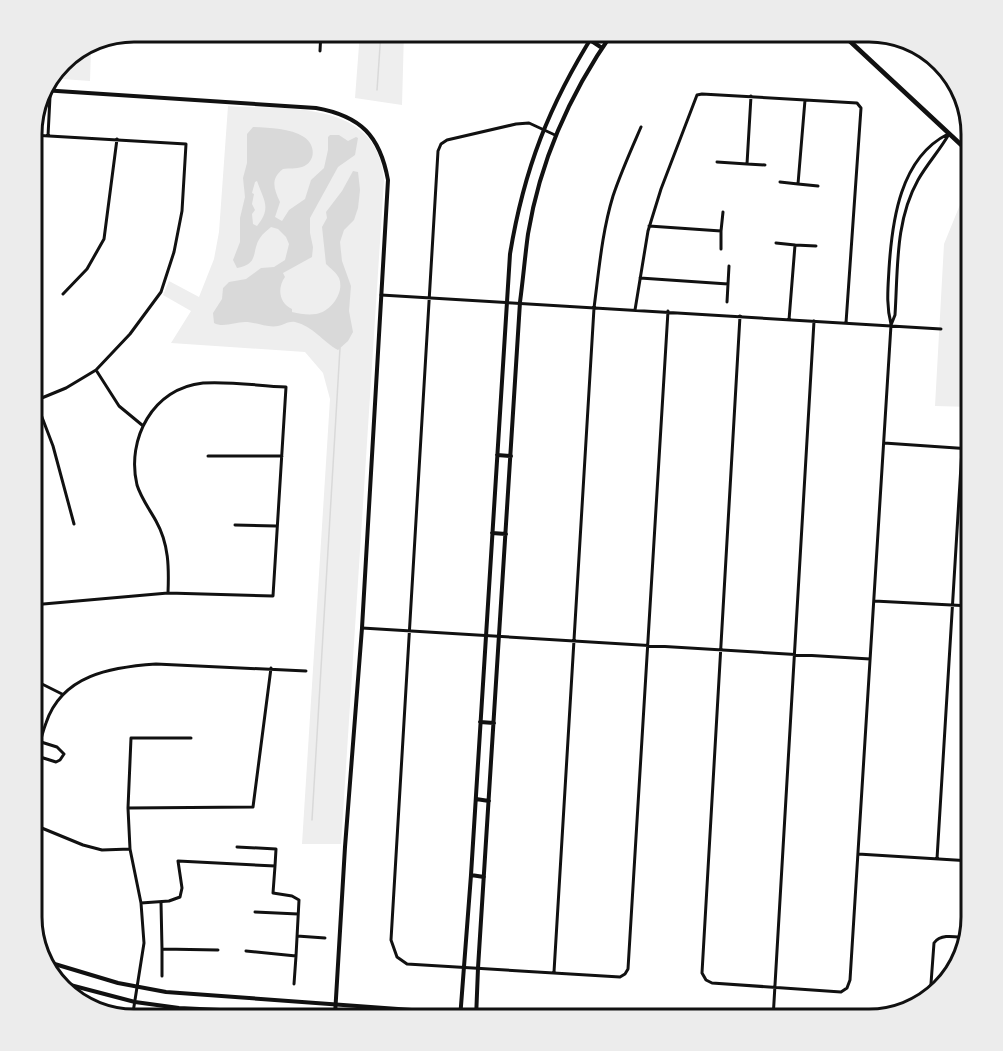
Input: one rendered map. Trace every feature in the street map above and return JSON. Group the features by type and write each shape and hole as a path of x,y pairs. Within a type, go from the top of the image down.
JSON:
{"main road":[{"path":"460,1009 465,968 510,254 517,212 529,169 564,84 589,42"},
{"path":"593,42 602,48"},
{"path":"476,1009 520,302 528,232 537,190 555,135 589,68 606,42"},
{"path":"851,42 961,144"},
{"path":"53,90 316,108 339,113 355,121 366,129 382,153 388,180 362,628 336,1009"},
{"path":"497,455 511,456"},
{"path":"492,533 506,534"},
{"path":"480,722 494,723"},
{"path":"476,799 489,801"},
{"path":"471,875 484,877"},
{"path":"55,964 138,988 231,998 401,1009"},
{"path":"74,986 135,1002 201,1009"}],"street":[{"path":"320,42 320,51"},
{"path":"635,310 649,226 697,95 751,96 857,103 861,108 846,323"},
{"path":"747,164 751,96"},
{"path":"48,136 50,97"},
{"path":"798,184 805,100"},
{"path":"555,135 529,123 516,123 453,138 441,144 438,151 391,940 397,957 407,964 620,977 628,969 668,311"},
{"path":"554,972 594,308 601,250 613,199 623,168 641,127"},
{"path":"891,326 887,309 891,237 897,208 911,173 922,156 935,141 949,134"},
{"path":"741,316 702,973 706,980 712,983 841,992 847,988 850,980 891,326 895,315 899,243 904,212 918,179 942,148 949,134"},
{"path":"42,136 186,144 182,211 176,242 161,292 130,334 96,370 66,388 42,398"},
{"path":"63,294 87,269 104,239 117,139"},
{"path":"717,162 765,165"},
{"path":"780,182 818,186"},
{"path":"721,249 723,212"},
{"path":"649,226 722,231"},
{"path":"776,243 816,246"},
{"path":"789,320 795,245"},
{"path":"726,302 729,266"},
{"path":"640,278 728,284"},
{"path":"381,295 941,329"},
{"path":"774,1009 814,321"},
{"path":"96,370 119,406 142,425"},
{"path":"42,604 168,593 273,596 286,387 214,383 186,387 162,401 142,425 136,442 134,470 138,488 158,524 168,552 168,593"},
{"path":"42,420 53,446 74,524"},
{"path":"884,443 961,449"},
{"path":"208,456 282,456"},
{"path":"937,859 961,466"},
{"path":"235,525 276,526"},
{"path":"874,601 961,605"},
{"path":"362,628 870,659"},
{"path":"42,738 46,722 62,694 89,675 139,665 306,671"},
{"path":"128,808 253,807 271,668"},
{"path":"42,683 62,694"},
{"path":"134,1009 144,943 141,903 130,849 128,808 131,738 191,738"},
{"path":"42,742 57,747 64,754 56,762 42,758"},
{"path":"42,828 83,845 102,850 130,849"},
{"path":"237,847 276,849 273,893 292,896 299,900 294,984"},
{"path":"858,854 961,860"},
{"path":"141,903 161,902 180,897 182,888 178,861 274,866"},
{"path":"161,902 162,976"},
{"path":"255,912 298,914"},
{"path":"297,936 325,938"},
{"path":"931,985 936,939 942,936 958,937"},
{"path":"162,949 218,950"},
{"path":"246,951 296,956"}],"shaded area":[{"path":"359,42 404,42 402,105 355,98"},
{"path":"91,53 90,81 62,79 73,65"},
{"path":"228,106 302,110 326,114 348,122 365,135 378,154 384,180 341,844 302,844 330,399 323,373 305,352 171,343 191,311 163,295 169,281 199,297 214,259 219,232"},
{"path":"253,127 279,129 298,134 311,144 313,153 307,165 283,169 276,177 275,188 280,202 275,217 282,221 289,210 305,199 311,180 324,168 328,137 339,135 348,141 358,138 355,155 338,167 310,218 312,257 283,273 285,277 280,290 284,303 292,309 292,312 316,314 326,310 335,301 340,290 339,278 326,264 322,227 327,218 326,212 342,191 353,171 358,172 360,190 358,208 354,220 344,230 340,242 342,261 351,286 349,311 353,332 348,341 338,350 307,327 295,322 280,326 245,322 225,325 214,323 213,313 222,299 223,288 229,282 246,279 261,268 274,267 285,260 289,244 278,229 271,227 260,238 249,263 237,268 233,260 240,242 240,218 245,197 243,178 247,163 247,134","holes":["257,181 265,205 264,214 257,226 253,224 252,214 255,210 252,204 254,194 252,193"]},
{"path":"961,202 961,407 935,406 944,244"}],"waterway":[{"path":"377,90 380,42"},
{"path":"312,820 340,348"}]}
